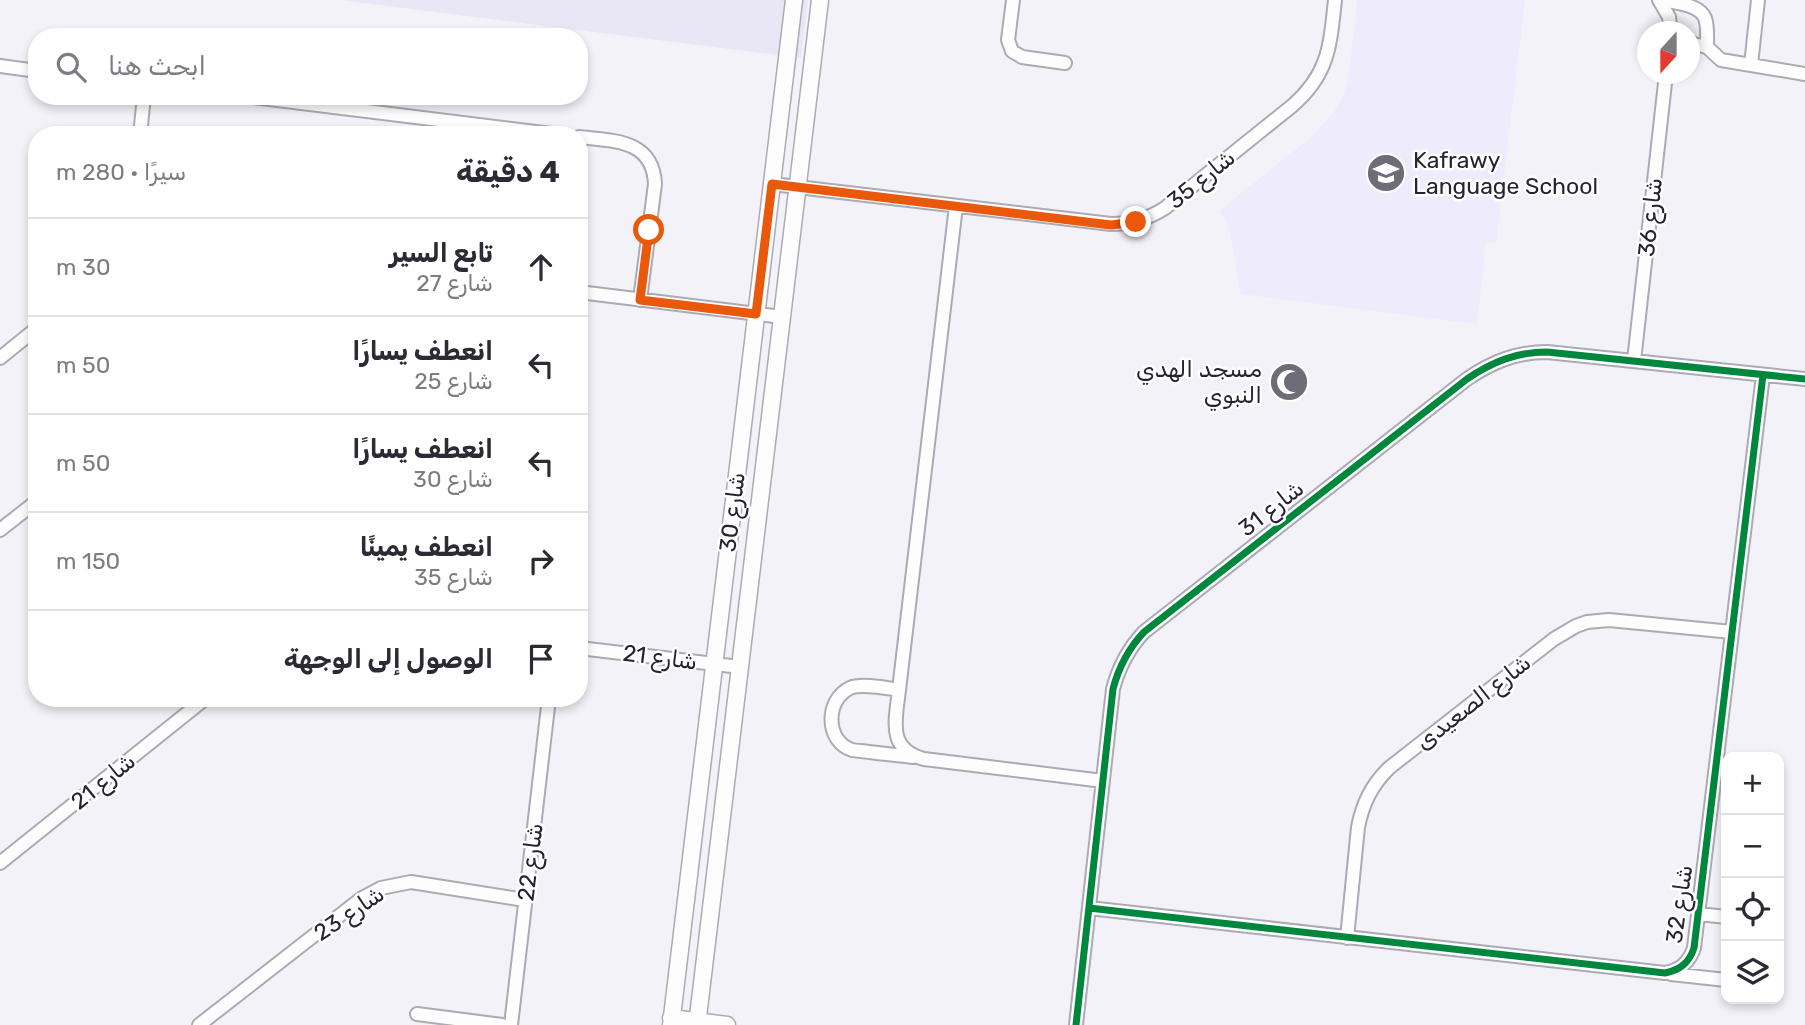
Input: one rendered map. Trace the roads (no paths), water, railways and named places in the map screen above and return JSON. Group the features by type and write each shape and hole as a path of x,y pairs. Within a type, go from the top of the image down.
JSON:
{"street":[{"name":"شارع 30","path":"671,1022 794,0"},
{"name":"شارع 30","path":"697,1023 820,0"},
{"path":"1013,0 1008,40 1012,51 1022,57 1065,63"},
{"name":"شارع 35","path":"772,184 1111,225 1136,222 1165,208 1292,106 1310,88 1325,63 1330,48 1335,0"},
{"path":"1661,0 1670,21"},
{"path":"1661,0 1691,6 1704,15 1707,47"},
{"path":"1751,65 1758,0"},
{"path":"1700,45 1707,47 1721,60 1805,74"},
{"path":"0,66 28,70"},
{"name":"شارع 36","path":"1634,361 1665,84"},
{"path":"141,126 143,105"},
{"path":"318,105 488,126"},
{"path":"588,138 629,144 643,152 652,166 655,184 640,300"},
{"path":"923,759 904,748 896,736 895,728 956,206"},
{"path":"588,293 782,317"},
{"path":"0,358 28,335"},
{"name":"شارع 31","path":"1076,1025 1113,689 1126,654 1144,632 1467,379 1493,363 1514,355 1547,352 1805,379"},
{"name":"شارع 32","path":"1089,908 1665,973 1681,968 1692,956 1695,948 1763,375"},
{"path":"0,530 28,508"},
{"name":"شارع الصعيدى","path":"1347,938 1362,809 1372,787 1389,768 1554,639 1576,626 1609,620 1732,632"},
{"name":"شارع 21","path":"588,649 740,667"},
{"path":"899,690 857,686 838,698 831,712 832,727 839,741 852,750 1103,781"},
{"name":"شارع 21","path":"0,863 195,707"},
{"name":"شارع 22","path":"511,1025 548,707"},
{"name":"شارع 23","path":"199,1025 362,898 381,888 401,883 421,883 525,900"},
{"path":"1699,914 1721,916"},
{"path":"1665,973 1721,980"},
{"path":"417,1014 502,1025"},
{"path":"671,1022 727,1025"}],"place":[{"name":"Kafrawy Language School","path":"1386,173"},
{"name":"مسجد الهدي النبوي","path":"1289,382"}]}
